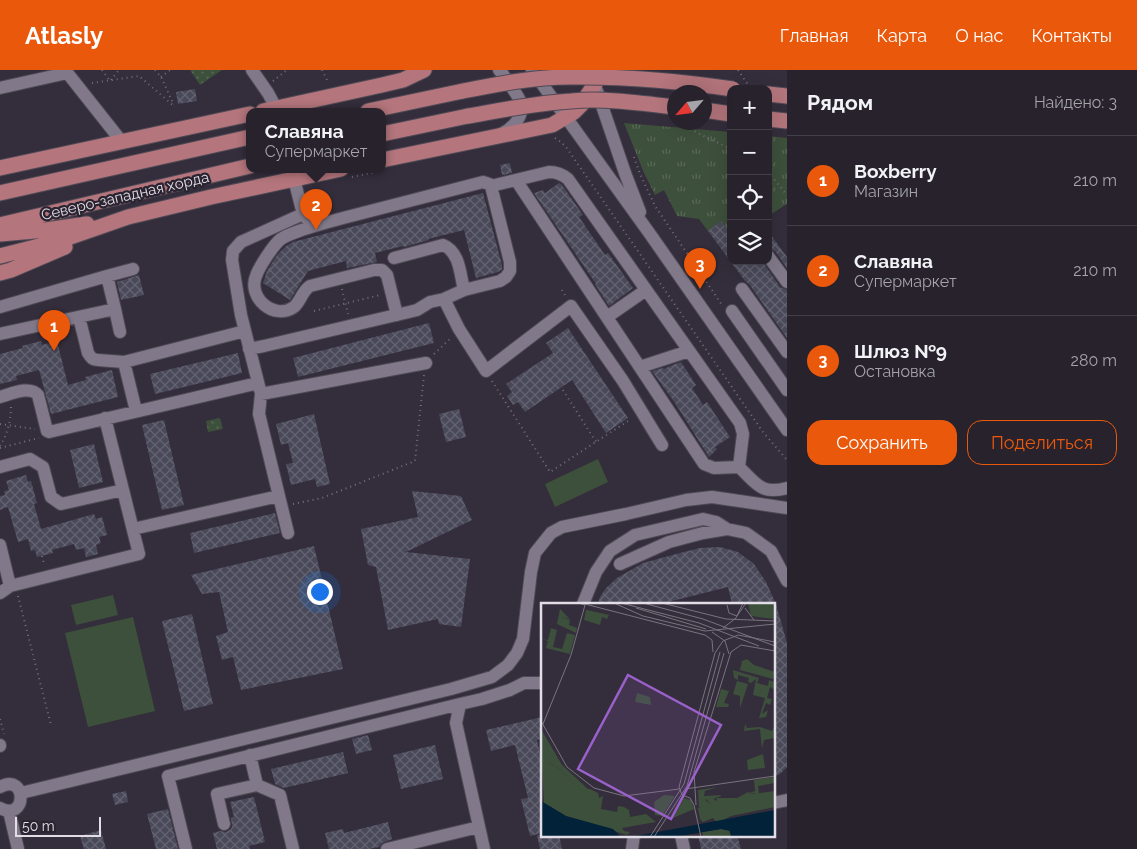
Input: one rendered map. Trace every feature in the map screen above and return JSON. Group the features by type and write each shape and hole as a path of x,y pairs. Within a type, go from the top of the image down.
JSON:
{"main road":[{"path":"279,108 389,84 424,70"},
{"path":"382,108 517,81 568,76 617,77 727,88"},
{"path":"386,159 552,125 566,118 581,105 593,77"},
{"path":"772,94 787,96"},
{"path":"386,133 468,116 572,100 618,101 667,106"},
{"path":"712,111 727,113"},
{"path":"0,168 246,115"},
{"path":"772,119 787,121"},
{"name":"Северо-западная хорда","path":"0,193 246,138"},
{"path":"0,179 67,153"},
{"name":"Северо-западная хорда","path":"0,225 246,167"},
{"path":"0,234 46,230 128,217 322,173"},
{"path":"0,256 58,241 128,217"},
{"path":"0,273 56,251 128,217"}],"street":[{"path":"252,70 268,93 270,108"},
{"path":"498,136 508,131 515,124 520,115 521,105 499,70"},
{"path":"532,70 787,430"},
{"path":"0,88 66,71 122,142"},
{"path":"593,77 625,173 650,234"},
{"path":"397,315 387,275 378,269 310,286 304,291 295,306 288,310 278,311 266,307 260,302 255,292 256,276 276,243 282,238 314,226 483,182 491,186 549,172 557,172 568,179 740,423 743,434 739,467"},
{"path":"294,179 303,214 314,226"},
{"path":"516,180 704,464 714,468 739,467 762,489 769,490 779,486"},
{"path":"249,349 397,315 415,310 430,302 444,299 464,290 500,281 510,271 510,262 491,186"},
{"path":"288,533 259,414 259,388 241,315 232,260 233,251 241,242 303,214"},
{"path":"394,258 443,245 449,248 456,256 464,290"},
{"path":"772,261 787,282"},
{"path":"0,308 133,269"},
{"path":"108,276 120,332"},
{"path":"742,289 787,352"},
{"path":"607,317 646,290"},
{"path":"444,299 459,329 486,371 571,306 622,381 662,445"},
{"path":"0,334 115,309"},
{"path":"729,310 787,390"},
{"path":"79,317 88,353 94,360 124,362 245,331"},
{"path":"640,366 689,351"},
{"path":"124,362 136,411"},
{"path":"5,400 28,390 36,392 48,431 136,411 259,388 426,363"},
{"path":"0,545 9,587 139,554 105,418"},
{"path":"0,467 30,459 43,467 51,497 61,504 123,490"},
{"path":"21,794 451,689 492,677 508,665 517,653 523,640 535,553 551,533 562,527 686,500 712,497 787,508"},
{"path":"133,529 280,501"},
{"path":"583,603 596,572 610,551 635,535 703,519 716,522 727,529 746,533 771,551 787,581"},
{"path":"620,564 669,542 727,529"},
{"path":"186,849 168,776 482,699 510,690 524,683 541,683"},
{"path":"460,704 456,723 484,849"},
{"path":"250,755 258,784"},
{"path":"2,782 16,787 21,794 19,805 13,810 4,810 18,849"},
{"path":"224,824 217,794 258,784 280,796 293,849"},
{"path":"774,803 787,800"},
{"path":"387,849 479,827"},
{"path":"632,849 634,836"},
{"path":"680,836 684,849"}],"path":[{"path":"102,70 110,80"},
{"path":"110,80 119,70"},
{"path":"92,84 139,76 175,107 161,77 155,70"},
{"path":"161,77 170,70"},
{"path":"269,84 287,70"},
{"path":"322,70 327,80"},
{"path":"738,70 748,85"},
{"path":"691,130 727,147"},
{"path":"561,142 681,311 763,432 787,460"},
{"path":"633,156 655,206 729,310"},
{"path":"770,175 787,195"},
{"path":"339,278 349,318"},
{"path":"314,311 392,292"},
{"path":"280,501 322,498 415,461 426,363 459,329"},
{"path":"486,371 550,472 642,412"},
{"path":"563,390 596,442"},
{"path":"0,447 5,438 11,415 5,400"},
{"path":"0,424 48,431"},
{"path":"0,447 42,437 48,431"},
{"path":"9,587 50,725"}],"green space":[{"path":"190,70 222,70 200,85"},
{"path":"624,123 667,127 667,130 727,132 727,229 721,221 708,231 699,219 677,216 664,190 655,195"},
{"path":"772,136 787,138 787,204 772,213"},
{"path":"220,418 223,429 208,432 206,421"},
{"path":"598,459 608,482 555,507 545,484"},
{"path":"113,595 118,615 76,625 71,605"},
{"path":"133,617 155,711 88,727 65,633"}],"building":[{"path":"195,89 197,101 178,104 176,92"},
{"path":"510,163 512,173 502,175 500,165"},
{"path":"559,183 583,215 579,217 605,255 608,253 633,288 609,306 534,193 543,190 545,193"},
{"path":"483,193 502,265 502,269 498,272 476,278 464,230 375,253 377,262 347,268 346,261 308,271 290,300 263,283 267,271 277,255 293,242"},
{"path":"721,221 727,229 727,257 708,231"},
{"path":"772,236 787,257 787,268 775,251 772,250"},
{"path":"733,265 765,265 780,287 787,290 787,338 749,284"},
{"path":"139,275 144,295 121,300 117,282"},
{"path":"429,323 434,343 298,377 293,358"},
{"path":"568,328 628,418 606,433 572,380 525,412 518,402 513,405 507,396 512,392 506,384 553,353 546,343"},
{"path":"41,341 42,345 57,341 68,385 86,380 85,377 112,370 118,397 51,414 39,370 16,376 17,380 0,384 0,354"},
{"path":"238,353 242,373 155,394 150,374"},
{"path":"681,362 696,385 692,388 703,405 707,402 730,437 715,447 717,449 709,457 652,371 664,369"},
{"path":"459,409 466,437 446,442 439,414"},
{"path":"314,414 330,484 317,487 315,479 291,485 286,464 293,463 288,443 281,445 276,424"},
{"path":"164,420 184,505 162,510 142,425"},
{"path":"94,444 103,482 79,488 70,450"},
{"path":"26,475 28,482 31,481 37,503 34,504 41,529 94,514 96,519 102,517 107,535 99,537 101,543 96,545 98,554 86,557 84,548 76,550 74,544 52,550 53,553 37,557 35,550 31,551 28,539 18,542 8,507 0,510 0,496 5,495 4,491 9,490 6,481"},
{"path":"412,491 461,496 472,520 406,552 470,559 461,627 439,624 438,619 388,630 376,567 368,565 361,529 418,517"},
{"path":"275,513 280,533 194,553 190,533"},
{"path":"314,546 343,669 241,690 233,657 222,660 216,636 228,632 219,592 202,594 191,575"},
{"path":"720,547 738,552 754,564 766,582 776,604 787,643 787,767 774,777 774,603 732,603 728,587 664,603 598,603 606,588 617,578 643,563 700,548"},
{"path":"192,614 213,704 184,711 162,621"},
{"path":"541,717 541,739 537,740 541,758 541,833 530,836 521,799 528,798 515,745 491,751 486,730"},
{"path":"368,735 372,750 356,754 352,739"},
{"path":"435,745 443,779 401,789 393,755"},
{"path":"343,752 348,773 284,788 275,784 271,769"},
{"path":"126,791 128,802 115,805 112,794"},
{"path":"254,797 265,842 249,846 250,849 217,849 213,833 226,832 232,826 231,818 234,817 230,802"},
{"path":"168,809 178,849 156,849 147,814"},
{"path":"388,822 392,839 382,843 379,847 369,849 329,849 325,833 343,829 344,833"},
{"path":"101,830 106,849 84,849 80,836"},
{"path":"537,835 559,836 562,849 540,849"},
{"path":"698,836 737,836 741,849 701,849"}],"place":[{"name":"Славяна","path":"316,230"},
{"name":"Шлюз №9","path":"700,289"},
{"name":"Boxberry","path":"54,351"}]}
